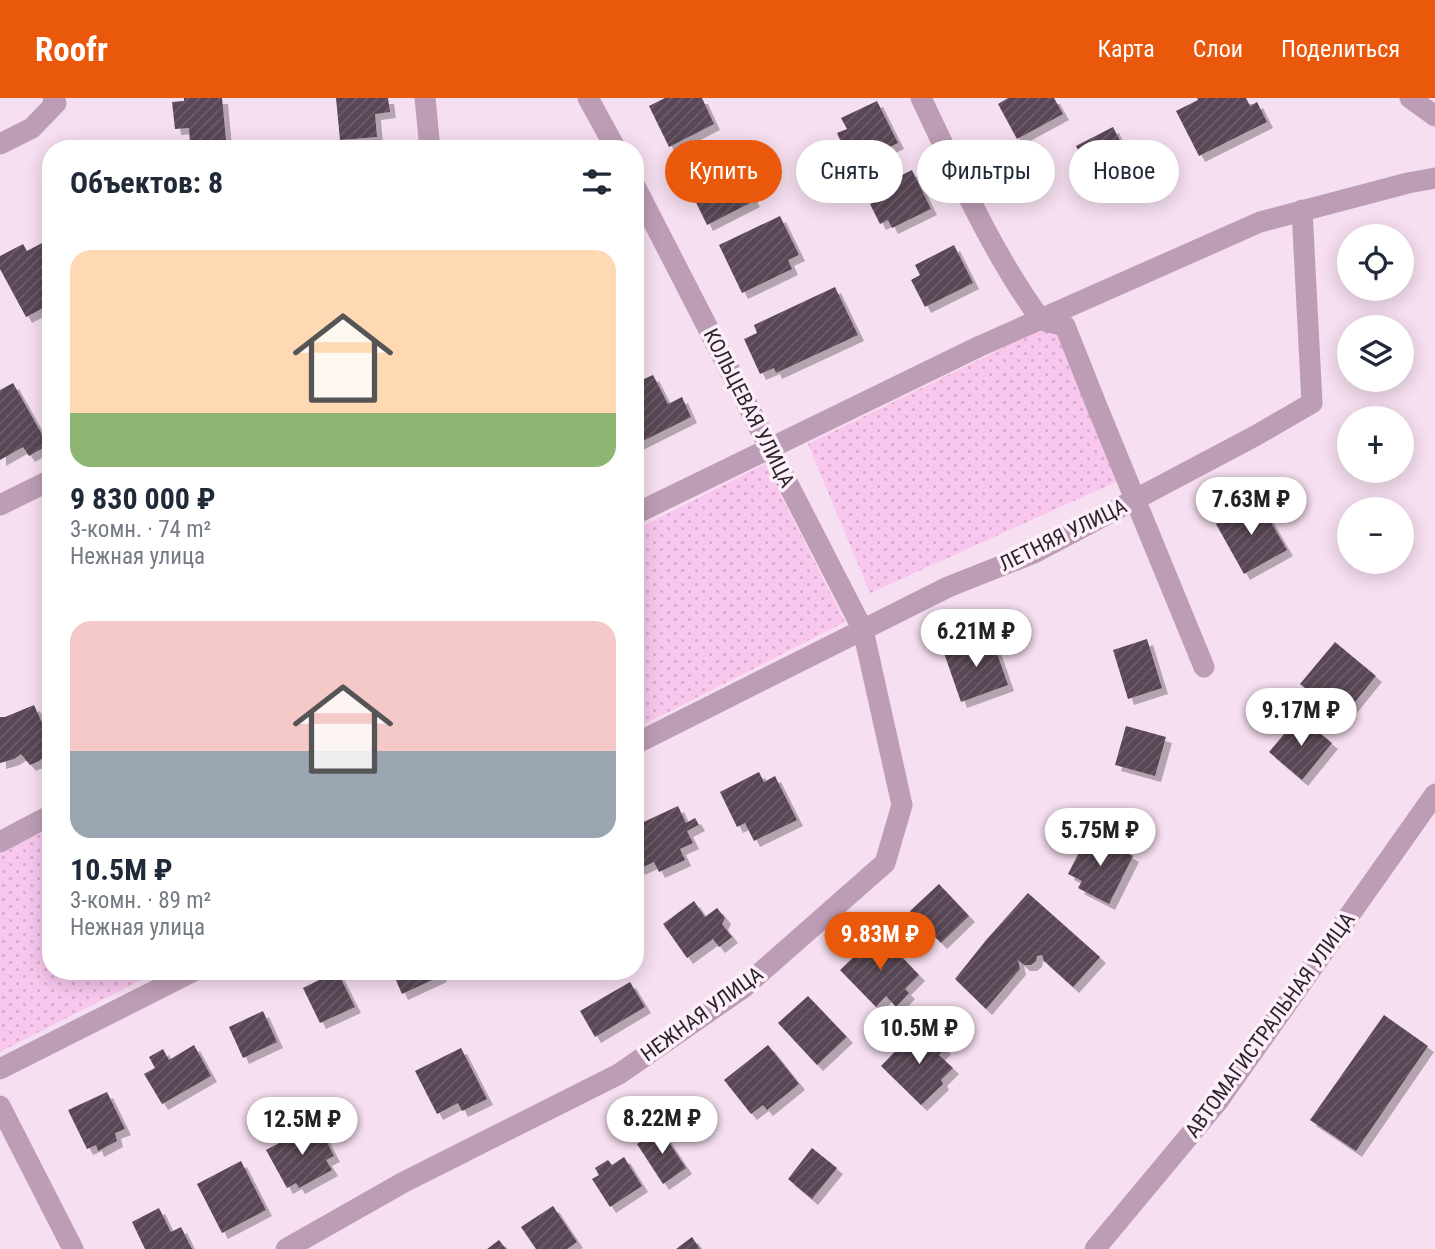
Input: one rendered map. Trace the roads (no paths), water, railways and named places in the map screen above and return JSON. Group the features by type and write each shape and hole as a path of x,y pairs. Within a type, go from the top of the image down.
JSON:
{"street":[{"path":"0,144 32,128 56,103 53,98"},
{"path":"425,98 429,140"},
{"path":"588,98 611,140"},
{"path":"921,98 1001,260 1021,293 1041,320 1065,326 1204,667"},
{"path":"1410,98 1435,116"},
{"path":"644,510 980,346 1260,222 1435,178"},
{"name":"КОЛЬЦЕВАЯ УЛИЦА","path":"644,203 863,630"},
{"name":"ЛЕТНЯЯ УЛИЦА","path":"644,740 948,587 1034,553 1312,403 1302,210"},
{"path":"0,505 42,484"},
{"name":"НЕЖНАЯ УЛИЦА","path":"286,1249 404,1182 619,1074 743,988 886,863 902,805 863,630"},
{"name":"АВТОМАГИСТРАЛЬНАЯ УЛИЦА","path":"1095,1249 1219,1100 1435,794"},
{"path":"0,842 42,820"},
{"path":"0,1069 176,980"},
{"path":"0,1106 73,1249"}]}
